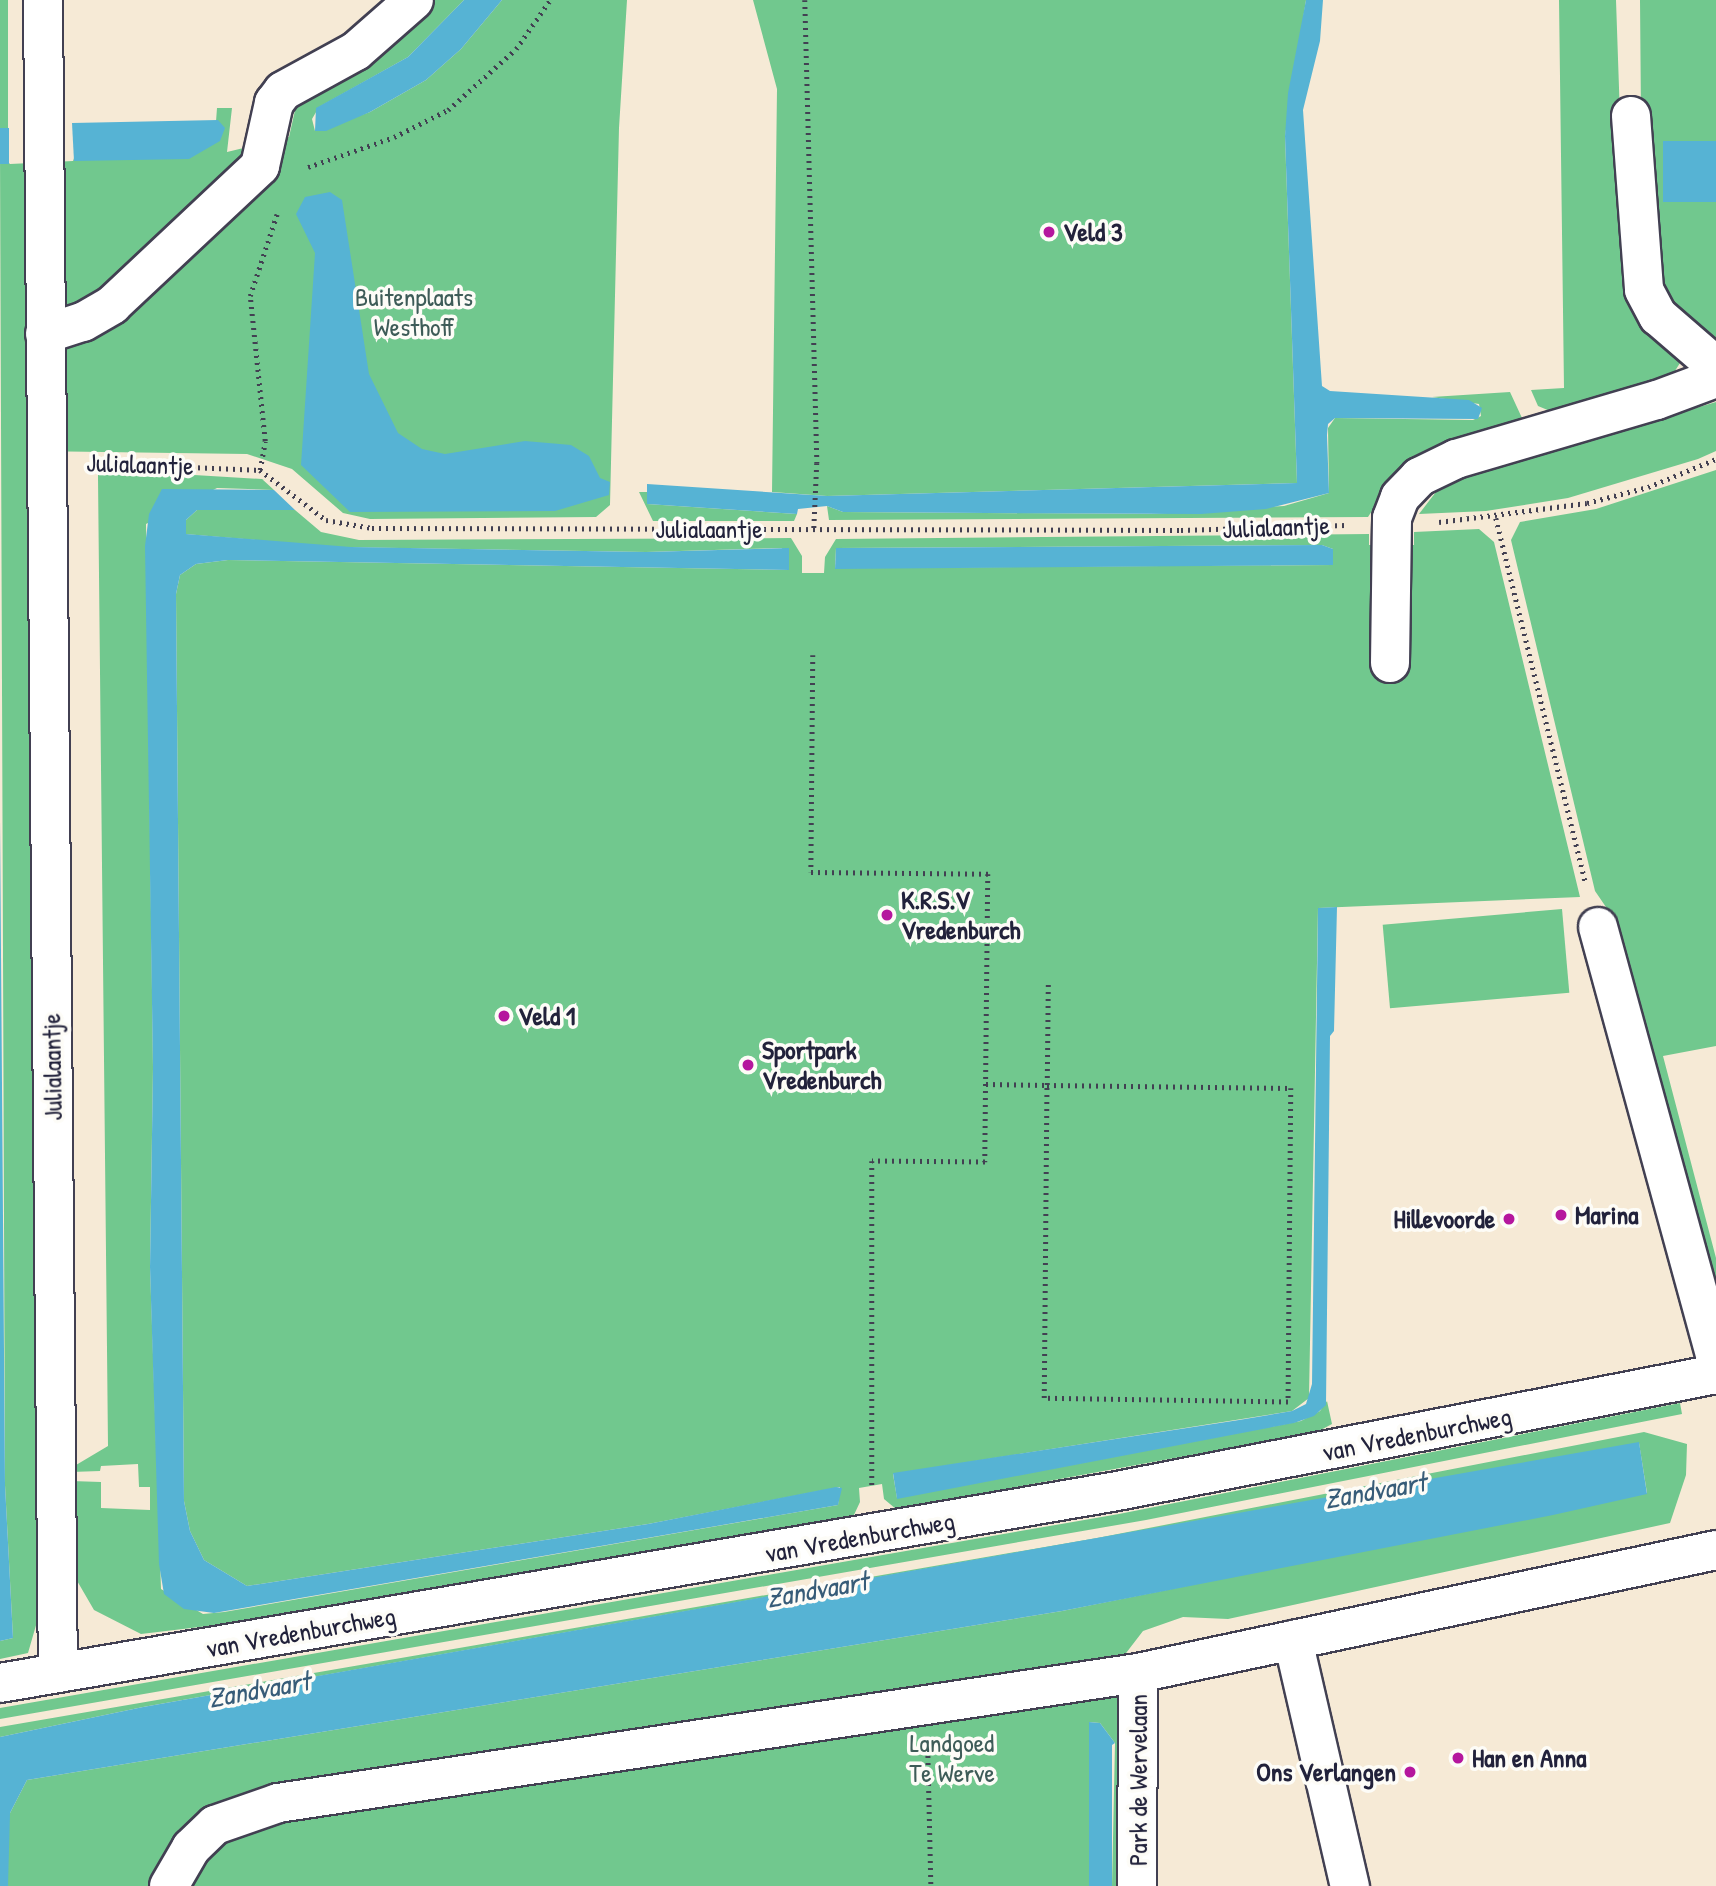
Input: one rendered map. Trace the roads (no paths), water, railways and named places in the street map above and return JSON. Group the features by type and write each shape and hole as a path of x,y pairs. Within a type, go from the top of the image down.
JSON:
{"street":[{"name":"Julialaantje","path":"43,0 58,1673"},
{"path":"45,334 83,322 111,305 260,166 274,103 283,91 356,51 414,0"},
{"path":"1631,116 1644,290 1658,316 1716,366"},
{"path":"1390,663 1392,524 1400,497 1438,466 1657,400 1716,377"},
{"path":"1598,927 1716,1357"},
{"name":"van Vredenburchweg","path":"0,1683 878,1534 1334,1451 1716,1374"},
{"path":"169,1886 201,1837 215,1825 252,1809 1138,1673 1716,1549"},
{"path":"1293,1640 1350,1886"},
{"name":"Park de Wervelaan","path":"1137,1886 1138,1673"}],"water":[{"path":"464,0 502,0 461,49 426,80 370,112 326,131 315,131 316,108 408,57"},
{"path":"1306,0 1323,0 1320,41 1303,110 1322,386 1330,391 1469,400 1482,408 1478,419 1335,418 1328,424 1327,435 1329,493 1266,509 1201,514 986,513 843,512 827,506 798,509 797,514 647,504 647,484 827,496 1297,483 1285,136 1288,93"},
{"path":"218,120 225,128 220,141 189,159 74,161 72,123"},
{"path":"0,128 9,128 9,164 0,164"},
{"path":"1663,141 1716,141 1716,202 1663,202"},
{"path":"330,192 342,200 369,374 398,433 422,449 445,454 525,441 571,445 589,456 600,478 610,482 609,495 555,511 350,512 301,465 315,253 296,214 305,197"},
{"path":"162,489 274,490 295,510 197,510 186,520 186,534 351,547 646,552 789,548 789,570 228,560 196,564 180,575 176,594 184,1501 190,1531 204,1560 247,1586 648,1524 836,1487 842,1488 838,1505 214,1613 184,1609 164,1594 159,1564 150,1267 153,1068 145,546 149,514"},
{"path":"1322,545 1333,549 1333,565 835,569 836,548"},
{"path":"0,818 5,1485 13,1638 0,1641"},
{"path":"1337,907 1334,1031 1330,1036 1326,1405 1314,1416 1294,1423 897,1499 893,1473 1239,1420 1292,1411 1306,1404 1312,1384 1318,908"},
{"name":"Zandvaart","path":"1639,1442 1647,1494 1553,1515 1062,1611 27,1780 10,1813 8,1886 0,1886 0,1737 143,1707"},
{"path":"1089,1722 1100,1723 1115,1743 1112,1745 1112,1886 1089,1886"}],"place":[{"name":"Veld 3","path":"1049,232"},
{"name":"K.R.S.V Vredenburch","path":"887,915"},
{"name":"Veld 1","path":"504,1016"},
{"name":"Sportpark Vredenburch","path":"748,1065"},
{"name":"Marina","path":"1561,1215"},
{"name":"Hillevoorde","path":"1509,1219"},
{"name":"Han en Anna","path":"1458,1758"},
{"name":"Ons Verlangen","path":"1410,1772"}],"park label":[{"name":"Buitenplaats Westhoff","path":"414,312"},
{"name":"Landgoed Te Werve","path":"952,1758"}]}
